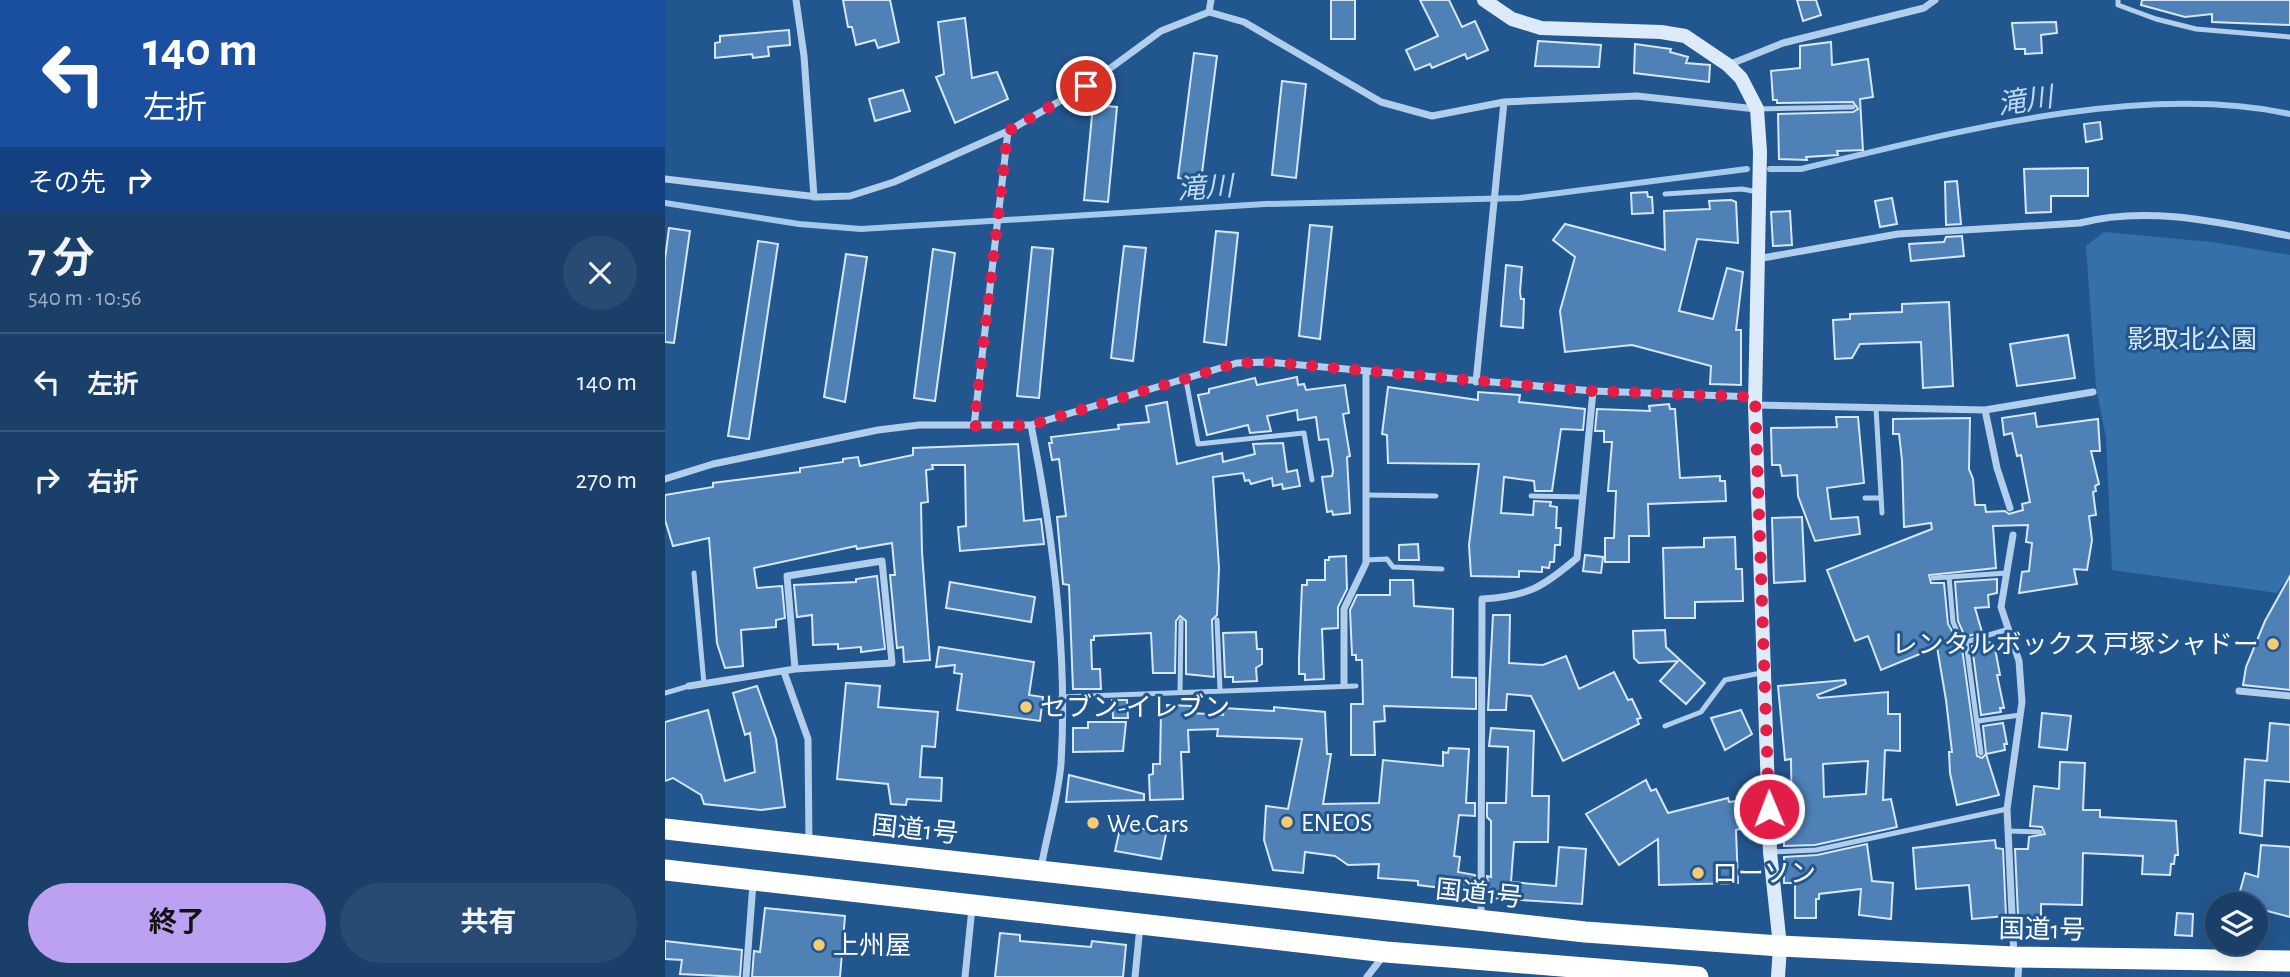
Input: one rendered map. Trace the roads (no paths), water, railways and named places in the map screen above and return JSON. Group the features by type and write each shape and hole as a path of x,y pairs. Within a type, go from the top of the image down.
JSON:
{"highway":[{"name":"国道1号","path":"665,829 1481,922 2017,963 2290,961"},
{"path":"665,870 1386,952 1698,977"}],"street":[{"path":"796,0 804,56 814,197"},
{"path":"1209,12 1211,0"},
{"path":"1483,0 1512,19 1541,28 1661,32 1685,37 1728,65 1741,78 1757,109 1760,152 1755,401 1770,852 1780,946 1778,977"},
{"path":"1728,65 1783,43 1924,8 1935,0"},
{"path":"665,179 814,197 850,195 894,182 1008,131 1086,86 1161,31 1209,12 1244,22 1381,102 1404,111 1432,116 1504,102 1637,96 1757,109"},
{"path":"1476,382 1504,102"},
{"path":"974,426 1008,131"},
{"path":"1757,259 1898,234 2080,223 2108,215 2195,218 2290,236"},
{"path":"665,478 713,464 878,430 919,425 1031,425 1237,363 1267,362 1593,391 1876,408 1985,410 2093,392"},
{"path":"1344,685 1344,609 1366,561 1366,372"},
{"path":"1481,922 1482,599 1516,597 1560,572 1577,558 1593,391"},
{"path":"1985,410 1997,468 2010,508"},
{"path":"1031,425 1048,509 1061,697 1061,765 1040,870"},
{"path":"2013,535 2001,607 2019,661 2020,715 2007,809 2017,963"},
{"path":"689,686 795,669 892,663 882,561 787,576 795,669"},
{"path":"784,672 808,738 809,845"},
{"path":"2239,691 2290,696"},
{"path":"746,977 754,879"},
{"path":"965,977 973,905"},
{"path":"1135,977 1140,925"},
{"path":"1367,977 1386,952"}],"lane":[{"path":"2118,0 2119,5 2156,19 2196,29 2290,37"},
{"path":"1757,109 1853,107"},
{"path":"1665,194 1742,189 1758,192"},
{"path":"1186,380 1198,444 1304,433 1313,480"},
{"path":"1876,408 1882,513"},
{"path":"1367,495 1436,496"},
{"path":"1531,496 1583,497"},
{"path":"1865,498 1881,498"},
{"path":"1366,561 1387,559 1392,567 1442,569"},
{"path":"694,573 704,684"},
{"path":"1933,578 2007,573"},
{"path":"1949,577 1954,622 1962,643 2009,629"},
{"path":"1217,620 1220,690"},
{"path":"1180,692 1181,621"},
{"path":"1966,642 1981,753"},
{"path":"1664,726 1701,712 1725,680 1764,672"},
{"path":"1061,697 1356,685"},
{"path":"665,693 689,686"},
{"path":"1978,721 2020,715"},
{"path":"1770,852 1816,850 2007,809"},
{"path":"2008,831 2040,832"}],"waterway":[{"name":"滝川","path":"1770,169 1801,169 1981,128 2108,108 2171,104 2232,105 2290,114"},
{"name":"滝川","path":"665,203 799,224 861,229 1265,204 1520,198 1747,169"}],"place":[{"name":"レンタルボックス 戸塚シャドー","path":"2273,644"},
{"name":"セブン-イレブン","path":"1026,707"},
{"name":"ENEOS","path":"1287,822"},
{"name":"We Cars","path":"1093,823"},
{"name":"ローソン","path":"1698,873"},
{"name":"上州屋","path":"819,945"}],"park label":[{"name":"影取北公園","path":"2192,339"}]}
